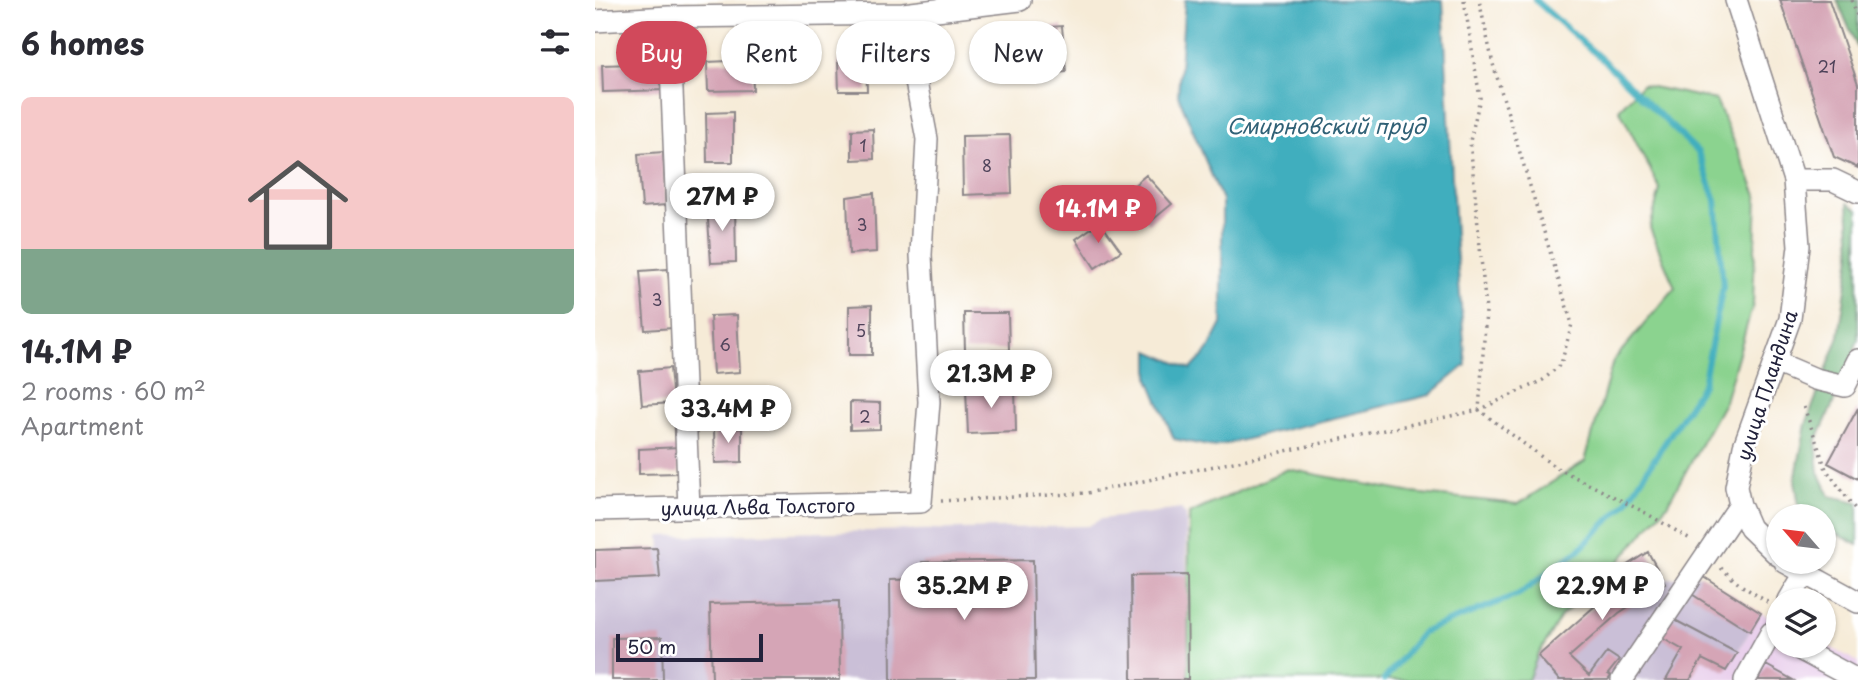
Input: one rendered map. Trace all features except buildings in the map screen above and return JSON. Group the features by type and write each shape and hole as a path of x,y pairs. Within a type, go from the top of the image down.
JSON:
{"street":[{"path":"595,21 669,17 904,14 1020,0"},
{"name":"улица Пландина","path":"1736,0 1794,180 1799,246 1790,318 1744,446 1736,487 1750,528 1766,543"},
{"path":"904,14 927,139 921,255 929,402 921,502"},
{"path":"669,17 689,508"},
{"path":"1794,180 1833,180 1858,192"},
{"path":"1775,362 1815,379 1845,386 1858,360"},
{"name":"улица Льва Толстого","path":"595,510 921,502"},
{"path":"1622,680 1740,505"},
{"path":"1807,574 1858,602"},
{"path":"1745,680 1766,646"},
{"path":"1816,658 1857,680"}],"path":[{"path":"1464,0 1480,98 1470,141 1486,311 1479,410"},
{"path":"921,502 1087,493 1479,410 1543,380 1560,364 1572,324 1493,64 1479,0"},
{"path":"1852,0 1858,19"},
{"path":"1804,407 1826,469 1858,513"},
{"path":"1479,410 1556,467 1643,511 1710,550 1720,567 1739,584 1766,601"}],"shaded area":[{"path":"1181,509 1186,515 1188,680 595,680 595,550 661,548 660,536 1088,526 1101,519"},
{"path":"1648,552 1664,579 1701,575 1761,613 1726,671 1702,659 1690,680 1528,680 1538,656 1619,584 1613,574"},
{"path":"1761,613 1766,615 1766,658 1836,658 1836,650 1858,662 1858,680 1690,680 1702,659 1737,653"}],"green space":[{"path":"1837,0 1858,0 1858,49"},
{"path":"1642,85 1716,100 1757,195 1753,304 1725,401 1667,505 1611,571 1561,616 1537,657 1528,680 1188,680 1189,514 1288,469 1412,493 1518,504 1585,461 1613,361 1675,288 1650,228 1660,189 1619,109"},
{"path":"1848,203 1858,209 1858,339 1847,373 1816,442 1819,472 1830,496 1858,502 1858,545 1836,533 1836,504 1799,504 1795,481 1806,424 1839,336 1851,255"}],"water":[{"name":"Смирновский пруд","path":"1185,0 1443,0 1455,236 1466,365 1430,395 1214,447 1174,439 1149,379 1149,351 1191,369 1208,351 1222,324 1222,200 1178,95"}],"waterway":[{"path":"1384,680 1423,632 1519,594 1578,551 1626,503 1703,384 1723,287 1716,200 1698,152 1605,62 1535,0"}]}
